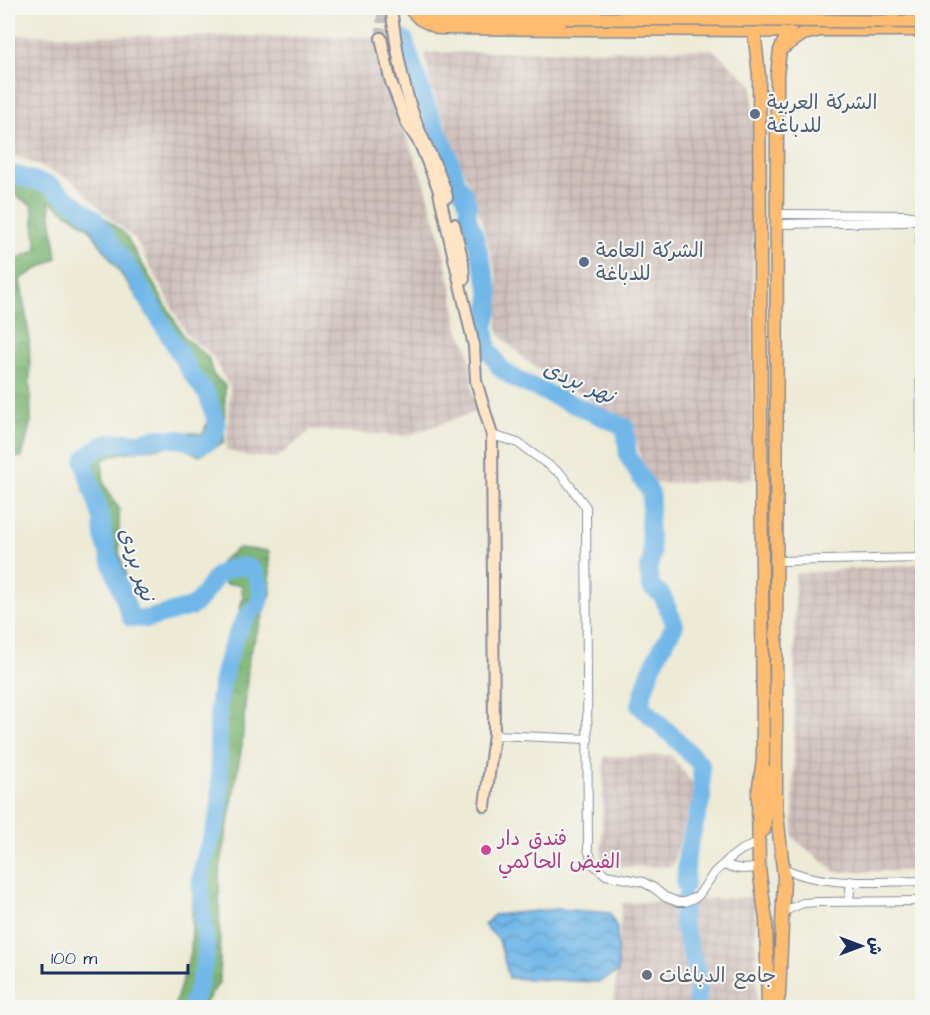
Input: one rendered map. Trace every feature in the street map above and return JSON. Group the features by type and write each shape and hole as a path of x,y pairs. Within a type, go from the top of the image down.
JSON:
{"main road":[{"path":"411,8 425,14 446,18 922,22"},
{"path":"411,8 420,19 439,28 777,32 791,26"},
{"path":"660,8 922,8"},
{"path":"746,8 754,30 759,76 764,760 758,793 758,843 759,868 766,911 768,1008"},
{"path":"777,1008 781,913 784,894 777,806 777,75 780,50 791,26 800,15 801,8"},
{"path":"780,50 803,34 821,30 922,30"}],"street":[{"path":"391,8 400,73 411,107 444,183 463,262 468,324"},
{"path":"381,38 390,79 407,124 420,144 438,188 474,346 476,381 492,435 494,735 485,806"},
{"path":"777,219 905,222 921,218 922,558 777,561"},
{"path":"492,435 518,443 561,474 586,507 588,849 593,864 613,877 643,882 671,901 685,902 698,896 714,873 741,850 758,843"},
{"path":"494,735 588,739"},
{"path":"723,865 741,869 759,868"},
{"path":"783,868 806,878 825,881 922,880"},
{"path":"849,902 851,881"},
{"path":"781,913 803,903 922,901"}],"shaded area":[{"path":"8,35 376,37 387,88 423,179 440,237 458,330 468,347 475,412 406,436 311,430 277,458 247,456 226,450 230,388 211,354 187,335 136,240 73,181 22,158 8,155"},
{"path":"712,49 753,85 753,479 649,484 631,425 525,360 498,333 498,279 477,206 431,87 425,53"},
{"path":"922,563 922,870 836,872 793,838 795,574"},
{"path":"671,755 696,788 672,867 601,866 604,757"},
{"path":"755,897 757,1007 613,1008 622,903"}],"green space":[{"path":"8,167 34,174 78,197 125,234 184,337 208,357 213,375 225,385 224,442 199,456 180,445 121,453 102,460 104,484 119,509 119,553 126,575 113,580 81,464 88,449 116,436 182,432 203,434 208,421 196,385 89,228 49,201 57,258 20,279 29,334 31,422 22,457 8,458 8,262 37,250 32,205 8,191"},
{"path":"238,548 269,551 271,594 249,655 242,745 219,875 220,981 203,1007 174,1007 191,952 193,898 215,806 215,709 243,597 241,584 225,584 221,561"}],"water":[{"path":"558,909 610,913 617,929 618,972 599,982 509,978 499,940 484,925 494,915"}],"waterway":[{"name":"نهر بردى","path":"404,39 425,101 468,206 468,219 475,236 490,293 485,328 488,349 501,369 517,380 625,427 628,456 651,494 649,524 652,556 648,571 651,587 662,595 675,625 654,664 640,706 701,765 702,798 687,853 685,885"},
{"name":"نهر بردى","path":"8,173 49,185 95,219 134,276 191,373 208,396 217,425 215,435 201,445 178,439 155,438 140,442 112,442 102,445 85,458 84,462 102,519 103,536 131,618 147,619 191,607 203,596 215,578 228,569 242,566 250,568 260,585 260,601 239,630 226,667 220,695 218,709 219,808 201,878 206,954 190,1008"},
{"name":"نهر بردى","path":"684,901 682,922 698,976 697,1008"}],"tunnel":[{"path":"381,38 382,8"}],"place":[{"name":"الشركة العربية للدباغة","path":"755,114"},
{"name":"الشركة العامة للدباغة","path":"584,262"},
{"name":"فندق دار الفيض الحاكمي","path":"486,850"},
{"name":"جامع الدباغات","path":"647,975"}]}
